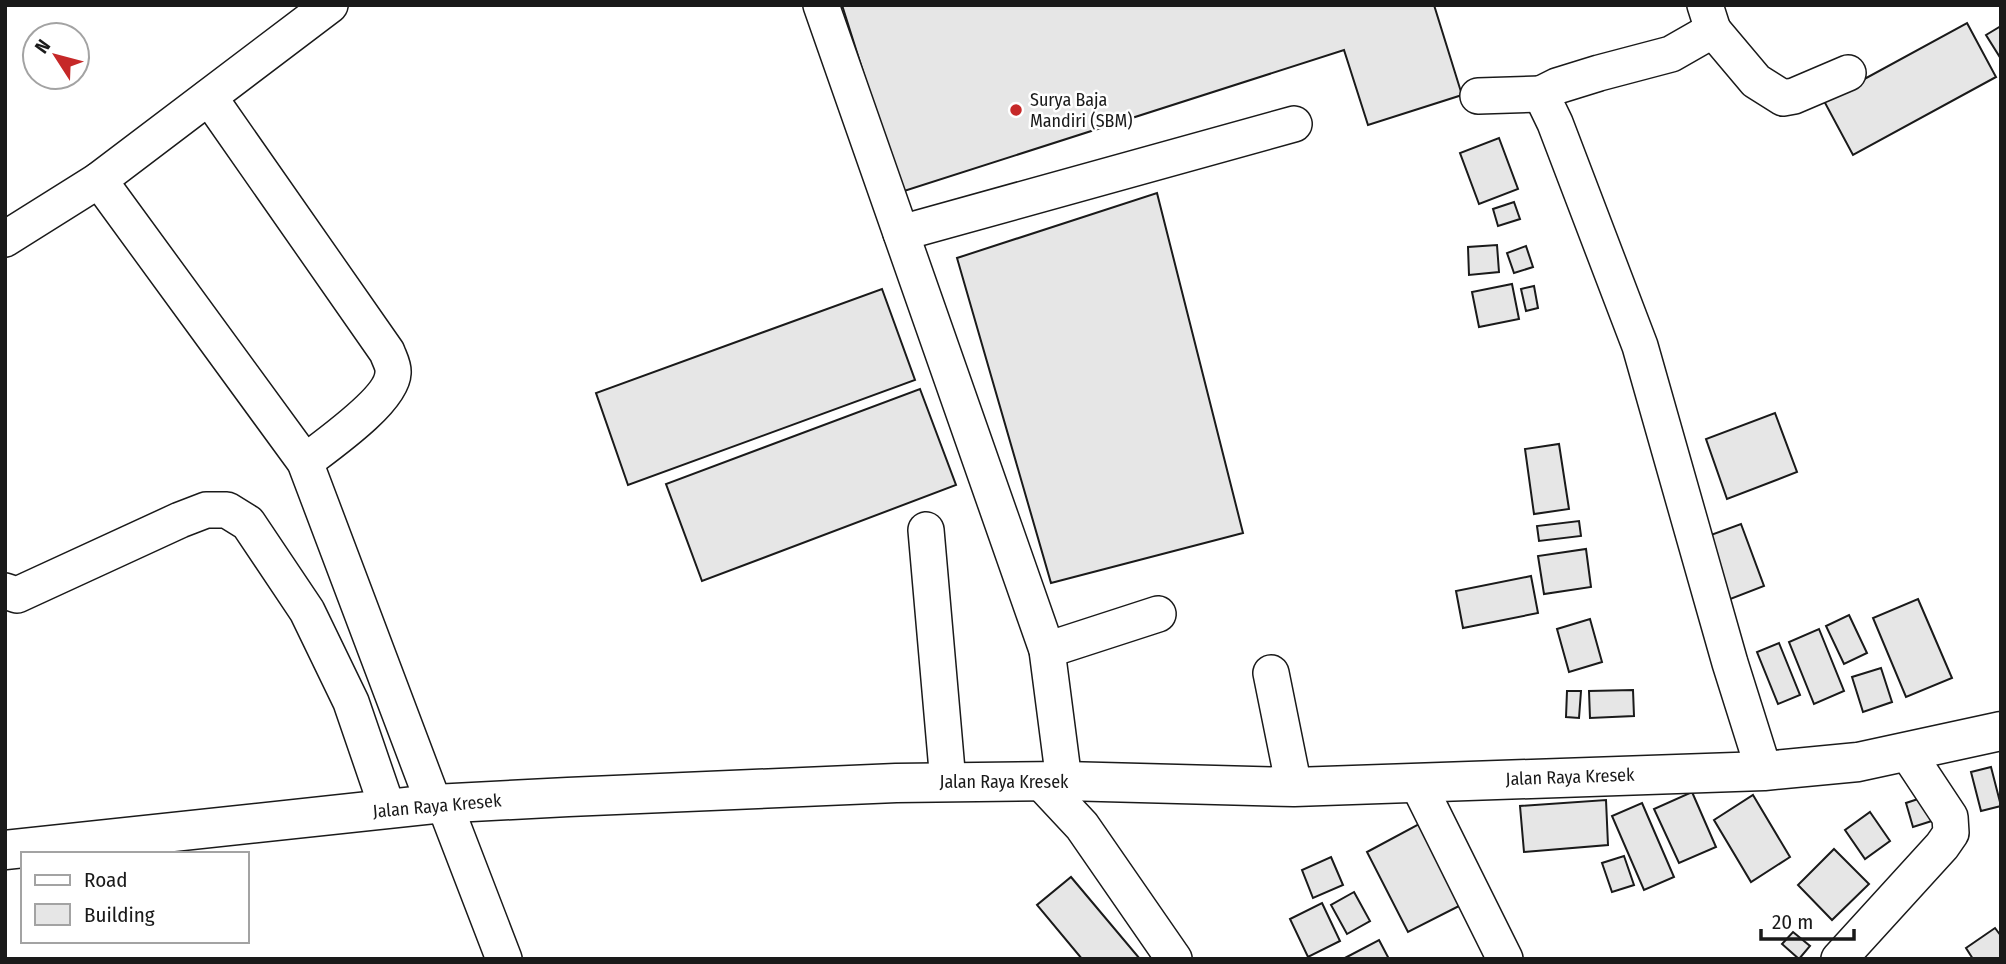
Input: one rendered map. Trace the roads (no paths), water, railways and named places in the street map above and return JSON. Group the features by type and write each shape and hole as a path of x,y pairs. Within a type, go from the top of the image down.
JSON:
{"main road":[{"name":"Jalan Raya Kresek","path":"5,850 439,804 948,782 1052,781 1294,787 1764,771 1858,762 2001,731"}],"street":[{"path":"5,239 99,180 330,5"},
{"path":"821,5 1047,650 1052,781 1174,959"},
{"path":"1478,96 1541,94 1599,73 1671,54 1709,17 1756,80 1783,98 1794,96 1848,72"},
{"path":"1541,94 1555,123 1640,346 1726,650 1764,771"},
{"path":"209,97 387,352 394,371 390,388 349,428 305,462"},
{"path":"901,233 1294,124"},
{"path":"99,180 305,462 439,804 504,959"},
{"path":"5,591 17,594 206,510 227,510 248,523 307,611 351,702 388,810"},
{"path":"926,530 948,782"},
{"path":"1047,650 1158,614"},
{"path":"1271,673 1294,787"},
{"path":"1839,959 1951,833 1950,817 1907,752"},
{"path":"1417,782 1505,959"}],"place":[{"name":"Surya Baja Mandiri (SBM)","path":"1016,110"}]}
